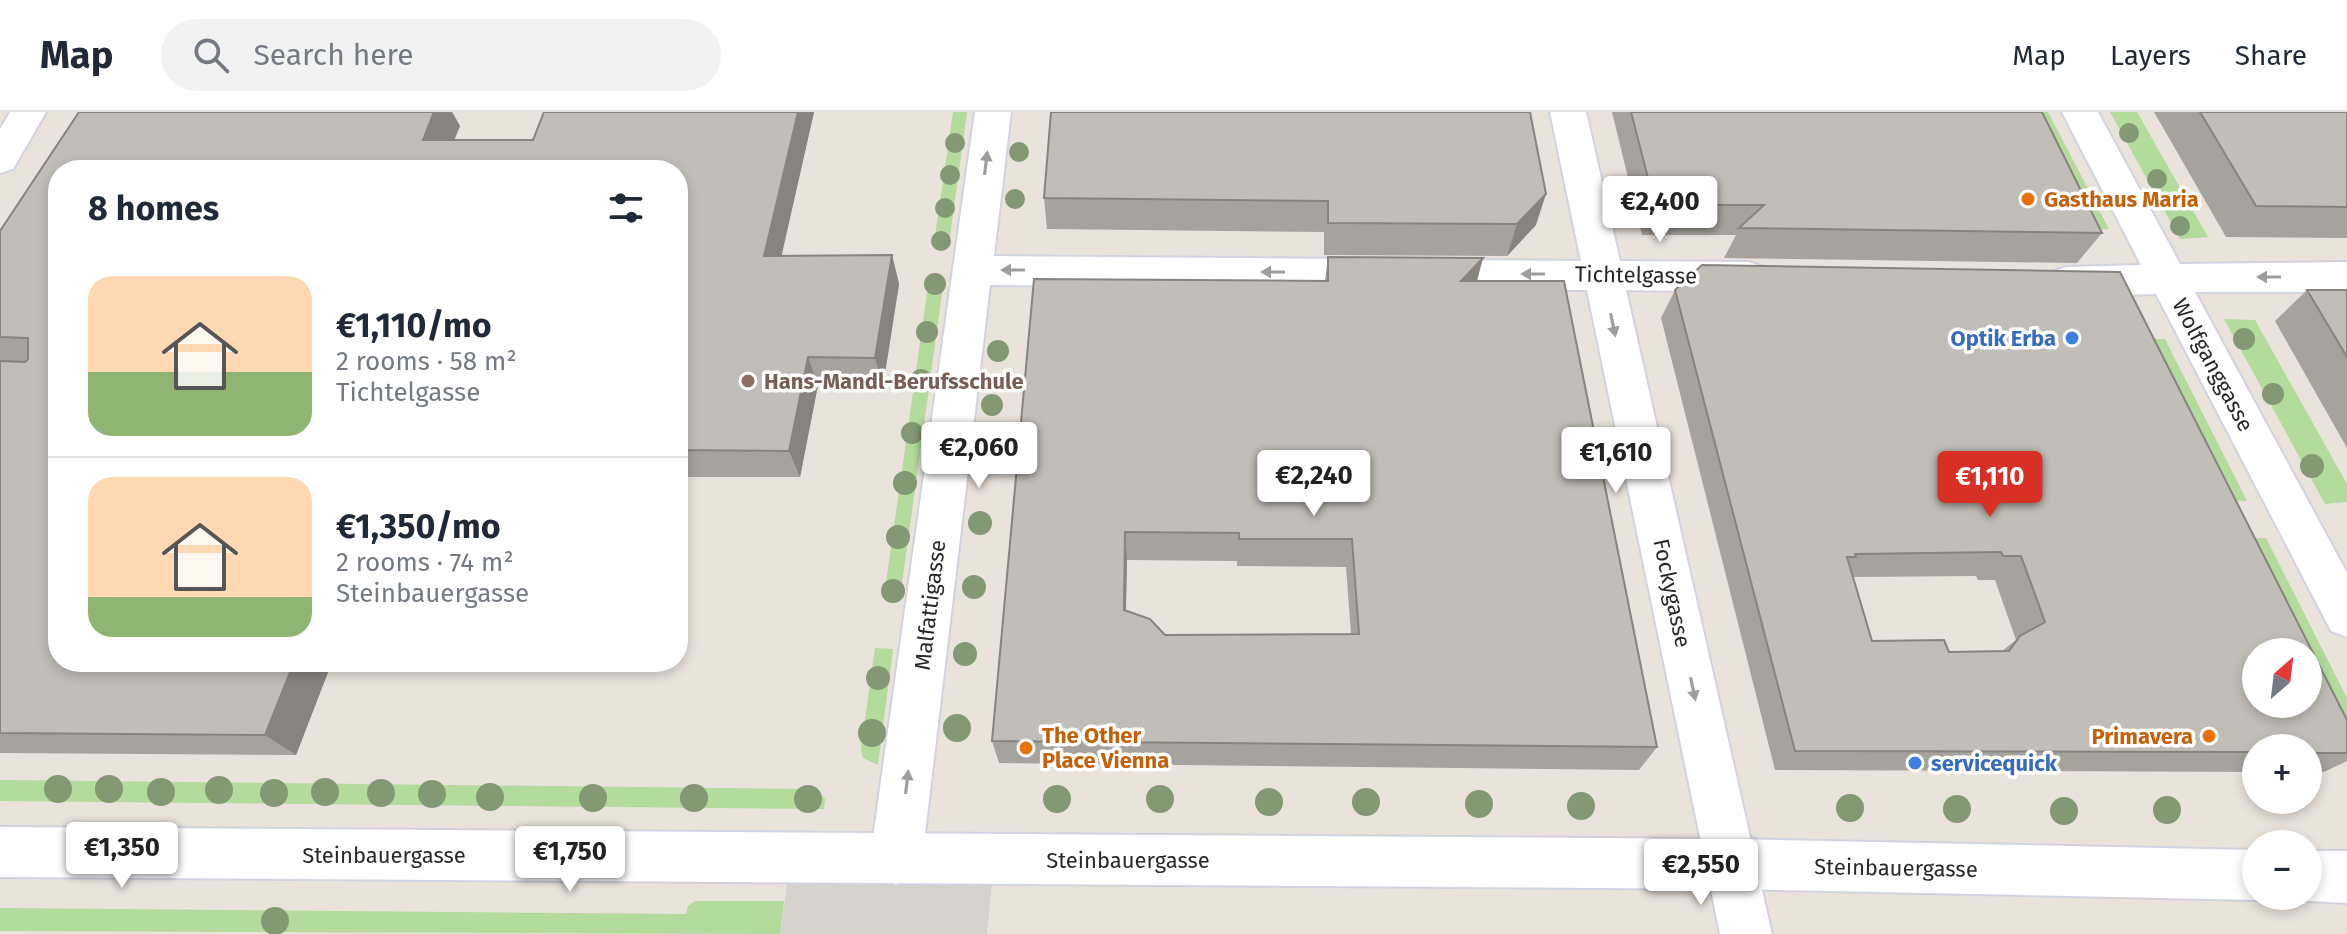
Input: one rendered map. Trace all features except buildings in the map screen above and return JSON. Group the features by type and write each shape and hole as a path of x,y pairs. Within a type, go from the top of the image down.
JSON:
{"street":[{"path":"0,160 28,112"},
{"name":"Malfattigasse","path":"896,859 993,112"},
{"name":"Fockygasse","path":"1568,112 1746,934"},
{"name":"Wolfganggasse","path":"2080,112 2347,617"},
{"name":"Tichtelgasse","path":"973,270 1791,277"},
{"path":"2027,281 2106,283 2167,279 2347,277"},
{"name":"Steinbauergasse","path":"0,852 1731,864 2242,875"},
{"path":"2322,876 2347,877"}],"green space":[{"path":"953,112 967,112 949,243 934,243"},
{"path":"2030,112 2048,112 2109,229 2089,230"},
{"path":"2110,112 2137,112 2208,237 2180,239"},
{"path":"929,279 944,279 900,598 884,597"},
{"path":"2224,319 2255,320 2347,484 2347,502 2325,504"},
{"path":"2143,339 2165,339 2247,501 2219,500"},
{"path":"2266,538 2317,638 2300,638 2241,539"},
{"path":"875,648 893,649 878,765 863,758 861,748"},
{"path":"2322,649 2347,698 2347,752 2322,688"},
{"path":"0,780 814,789 825,799 824,809 0,801"},
{"path":"695,901 784,901 780,934 0,931 0,908 686,914 688,906"}],"shaded area":[{"path":"791,858 994,860 987,934 780,934"}],"place":[{"name":"Gasthaus Maria","path":"2028,199"},
{"name":"Optik Erba","path":"2072,338"},
{"name":"Hans-Mandl-Berufsschule","path":"748,381"},
{"name":"Primavera","path":"2209,736"},
{"name":"The Other Place Vienna","path":"1026,748"},
{"name":"servicequick","path":"1915,763"}]}
